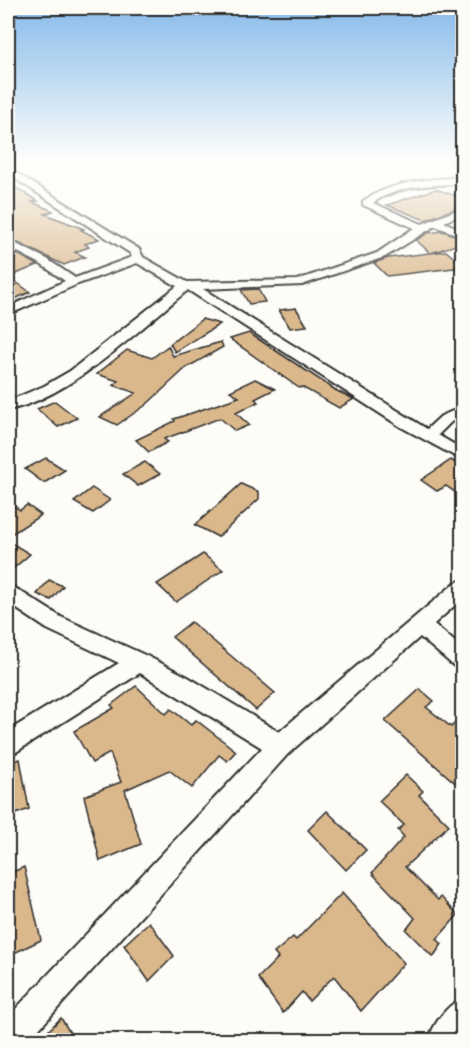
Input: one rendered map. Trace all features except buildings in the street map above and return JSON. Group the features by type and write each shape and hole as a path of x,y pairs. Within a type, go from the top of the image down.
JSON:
{"street":[{"path":"71,211 135,251 138,259 187,286 428,436 462,454"},
{"path":"384,211 422,228"},
{"path":"8,406 49,389 75,374 187,286 298,283 381,255 422,228 462,211"},
{"path":"435,222 462,233"},
{"path":"8,244 43,261 74,282"},
{"path":"8,311 74,282 138,259"},
{"path":"428,436 446,419 462,411"},
{"path":"8,1039 280,746 462,588"},
{"path":"8,593 54,623 139,662 180,684 280,746"},
{"path":"420,625 462,660"},
{"path":"8,744 139,662"},
{"path":"444,1041 462,1014"}]}
